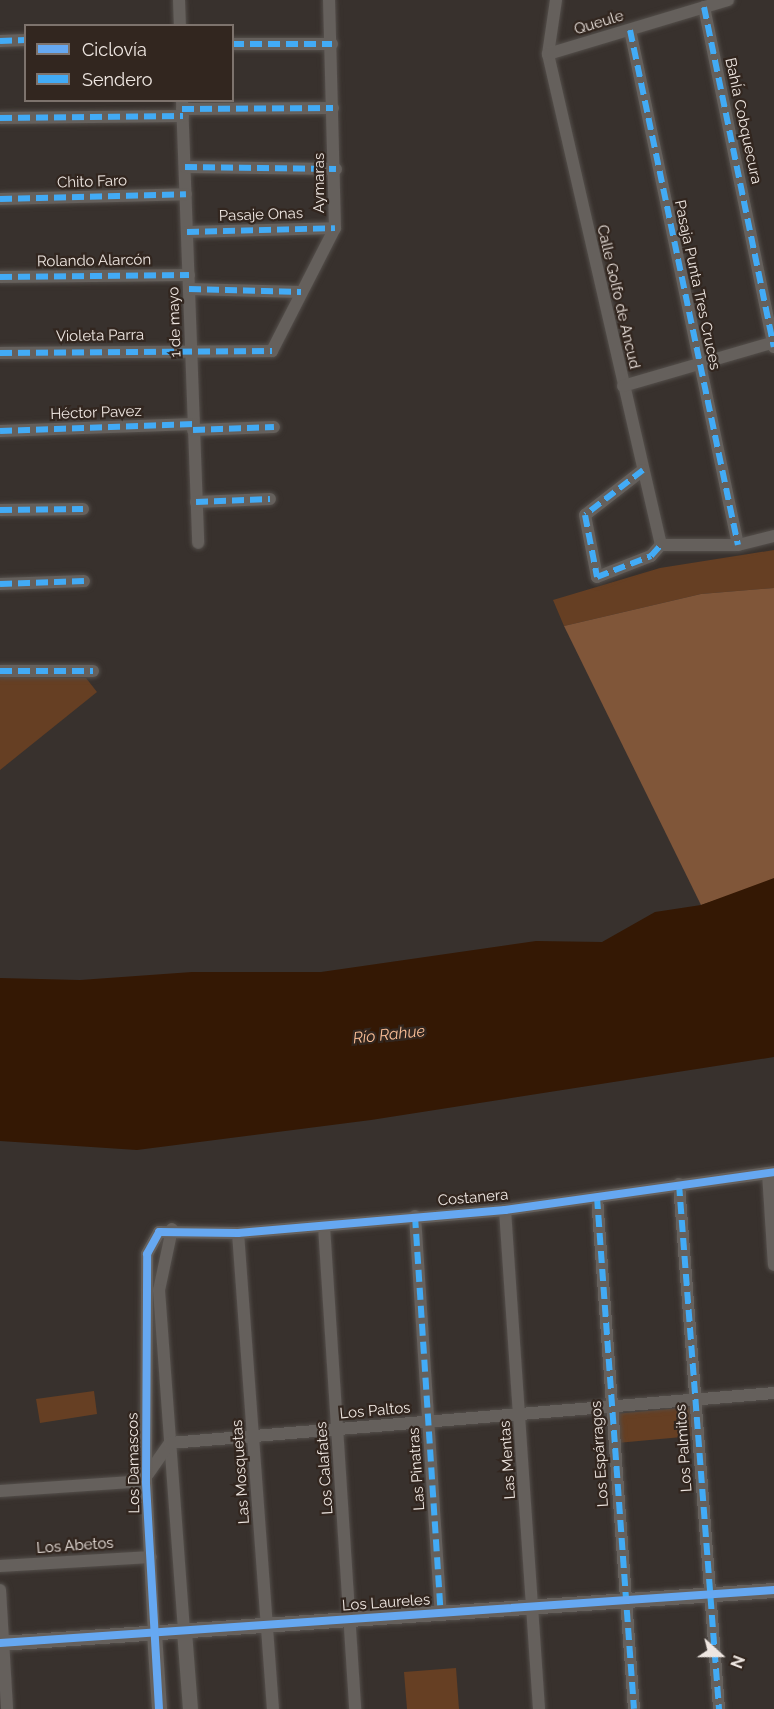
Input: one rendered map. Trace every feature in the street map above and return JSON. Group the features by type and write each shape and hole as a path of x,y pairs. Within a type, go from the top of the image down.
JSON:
{"street":[{"path":"179,0 180,24"},
{"name":"Aymaras","path":"272,351 335,228 336,168 329,0"},
{"path":"548,54 556,0"},
{"name":"Queule","path":"548,54 728,0"},
{"name":"BahÍa Cobquecura","path":"704,7 774,344"},
{"name":"Pasaja Punta Tres Cruces","path":"630,30 698,364 738,545"},
{"path":"0,41 24,40"},
{"path":"234,44 332,44"},
{"name":"Calle Golfo de Ancud","path":"548,54 661,545"},
{"path":"0,118 183,108 333,108"},
{"name":"1 de mayo","path":"183,108 198,543"},
{"path":"185,167 336,168"},
{"name":"Chito Faro","path":"0,199 186,194"},
{"name":"Pasaje Onas","path":"187,232 335,228"},
{"name":"Rolando Alarcón","path":"0,277 189,275"},
{"path":"189,289 301,292"},
{"path":"623,386 774,344"},
{"name":"Violeta Parra","path":"0,354 191,349 272,351"},
{"name":"Héctor Pavez","path":"0,431 274,427"},
{"path":"643,470 585,515 597,577 651,556 661,545 738,545 774,536"},
{"path":"196,502 270,499"},
{"path":"0,510 83,509"},
{"path":"0,584 84,581"},
{"path":"0,671 93,671"},
{"path":"771,1172 774,1266"},
{"name":"Costanera","path":"172,1229 238,1233 505,1210 771,1172"},
{"name":"Los Palmitos","path":"679,1184 719,1709"},
{"name":"Los Espárragos","path":"597,1197 634,1709"},
{"name":"Las Mentas","path":"505,1210 539,1709"},
{"name":"Las Pinatras","path":"415,1216 441,1613"},
{"name":"Los Calafates","path":"324,1226 355,1709"},
{"path":"172,1229 159,1290 190,1709"},
{"name":"Los Damascos","path":"159,1709 146,1481 147,1254 159,1232 172,1229"},
{"name":"Las Mosquetas","path":"238,1233 273,1709"},
{"name":"Los Paltos","path":"170,1443 774,1393"},
{"path":"0,1491 146,1481 149,1466 170,1443"},
{"name":"Los Abetos","path":"0,1566 151,1557"},
{"path":"0,1590 8,1709"},
{"name":"Los Laureles","path":"2,1643 774,1590"}],"shaded area":[{"path":"774,550 774,588 701,594 564,626 553,600 660,568"},
{"path":"774,588 774,881 701,905 564,626 701,594"},
{"path":"0,677 86,678 97,692 0,770"},
{"path":"94,1391 97,1414 40,1423 36,1399"},
{"path":"691,1407 693,1436 617,1443 614,1414"},
{"path":"456,1668 459,1709 407,1709 404,1672"}],"water":[{"name":"Río Rahue","path":"774,878 774,1057 371,1120 137,1150 0,1141 0,978 80,980 192,972 321,972 536,941 602,942 655,912 701,905"}],"marked path":[{"path":"704,7 774,347"},
{"path":"630,30 738,545"},
{"path":"0,41 24,40"},
{"path":"234,44 332,44"},
{"path":"182,109 333,108"},
{"path":"0,118 183,116"},
{"path":"185,167 336,169"},
{"path":"0,199 186,194"},
{"path":"187,232 335,228"},
{"path":"0,277 189,275"},
{"path":"189,289 301,292"},
{"path":"0,353 272,351"},
{"path":"0,431 194,424"},
{"path":"193,430 274,427"},
{"path":"643,470 585,515 597,577 651,556 661,545"},
{"path":"196,502 270,499"},
{"path":"0,510 83,509"},
{"path":"0,584 84,581"},
{"path":"0,671 93,671"},
{"path":"679,1184 719,1709"},
{"path":"597,1197 634,1709"},
{"path":"415,1216 441,1613"}],"cycle path":[{"path":"159,1709 146,1481 147,1254 159,1232 238,1233 505,1210 774,1172"},
{"path":"0,1643 774,1590"}]}
